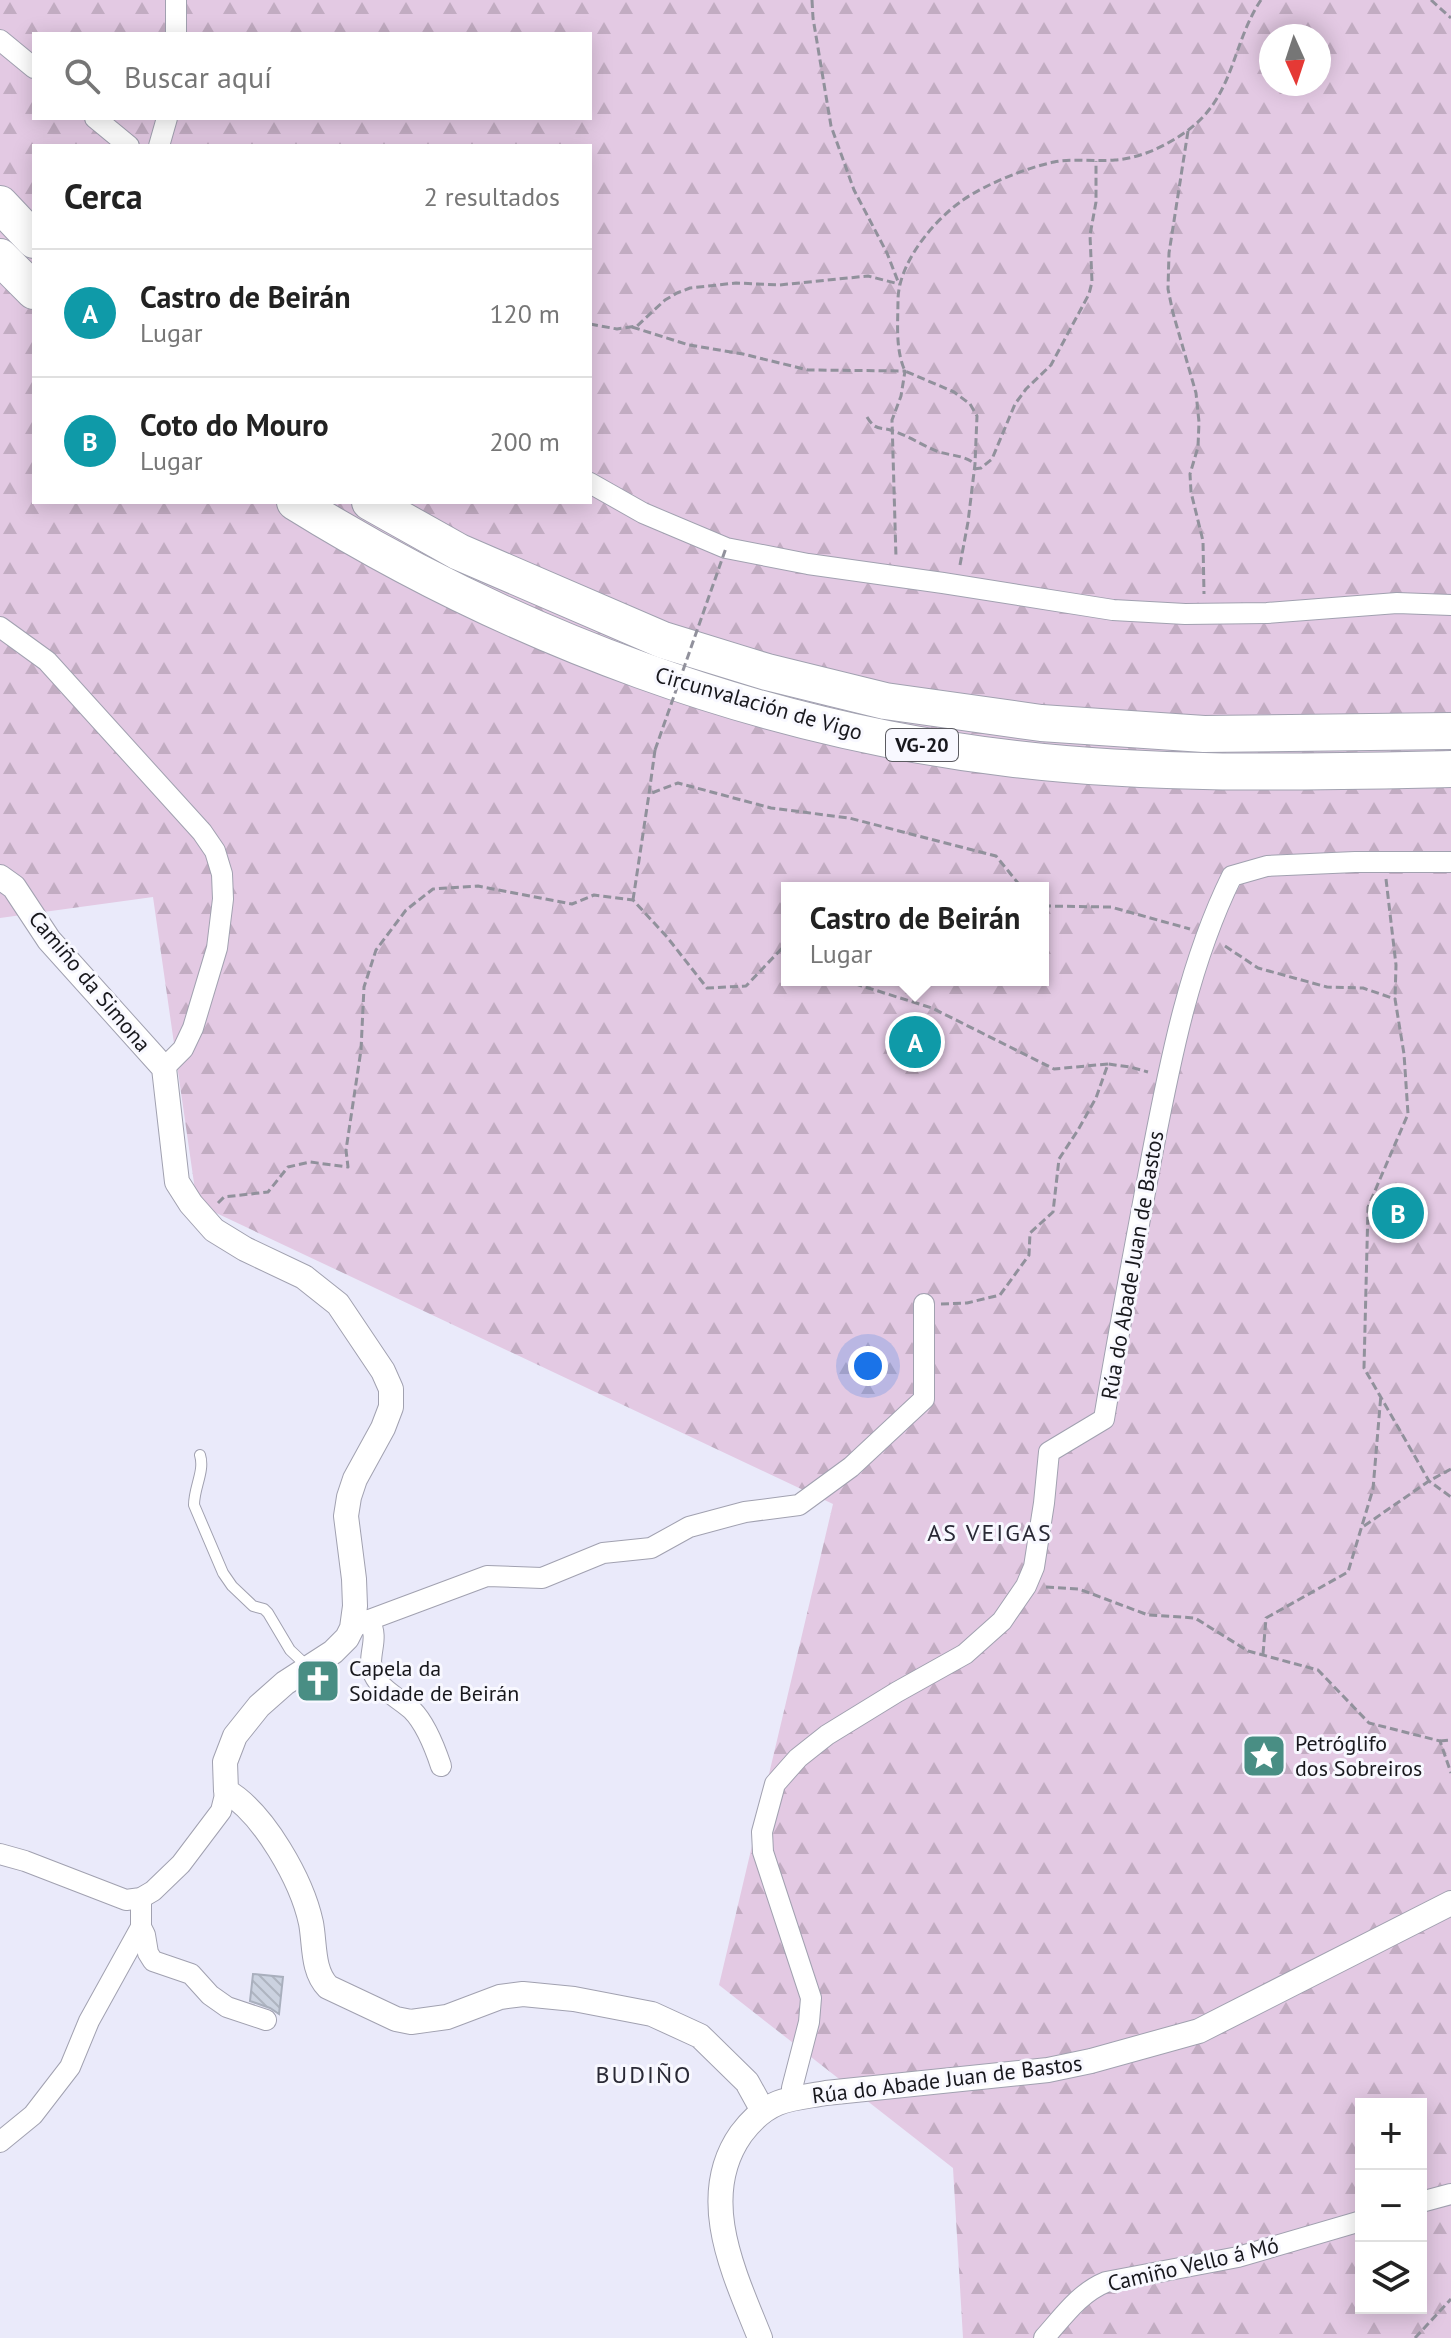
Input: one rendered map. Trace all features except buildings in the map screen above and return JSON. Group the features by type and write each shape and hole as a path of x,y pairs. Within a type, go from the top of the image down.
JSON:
{"highway":[{"path":"0,204 32,238"},
{"path":"0,257 32,289"},
{"name":"Circunvalación de Vigo","path":"298,504 421,576 585,648 720,696 844,730 1013,759 1131,769 1238,772 1451,769"},
{"name":"Circunvalación de Vigo","path":"374,504 459,552 663,640 767,672 885,701 1041,723 1204,734 1451,731"}],"street":[{"path":"176,0 176,32"},
{"path":"0,40 32,66"},
{"path":"97,120 127,144"},
{"path":"160,144 166,120"},
{"path":"592,484 643,513 726,548 808,564 1113,610 1204,614 1267,613 1397,603 1451,605"},
{"path":"0,627 47,661 202,832 215,851 222,874 217,948 193,1028 183,1049 164,1068"},
{"path":"1384,862 1451,862"},
{"name":"Rúa do Abade Juan de Bastos","path":"792,2099 809,2022 811,1998 763,1852 762,1832 775,1784 798,1758 827,1735 965,1654 1002,1621 1026,1586 1034,1567 1049,1452 1104,1419 1127,1282 1176,1038 1214,913 1232,876 1267,866 1384,862"},
{"name":"Camiño da Simona","path":"0,877 14,887 49,940 164,1068 177,1182 191,1204 214,1230 245,1249 304,1277 338,1304 383,1371 391,1389 391,1407 355,1479 346,1516 355,1606 361,1624"},
{"path":"0,1854 126,1900 141,1898 153,1891 189,1855 221,1811 226,1791 225,1762 235,1736 259,1706 285,1683 333,1652 361,1624 487,1576 542,1578 603,1553 651,1548 689,1527 745,1512 799,1505 851,1467 924,1399 924,1304"},
{"path":"361,1624 375,1630 371,1663 378,1682 414,1712 435,1747 441,1766"},
{"path":"226,1791 254,1812 280,1851 310,1921 317,1966 321,1980 328,1987 396,2019 411,2022 447,2017 500,1997 523,1994 652,2014 700,2036 747,2082 763,2111"},
{"path":"141,1898 141,1927 153,1961 191,1974 210,1995 227,2007 266,2020"},
{"name":"Rúa do Abade Juan de Bastos","path":"760,2338 729,2259 721,2216 721,2188 734,2144 763,2111 792,2099 826,2093 1048,2070 1199,2031 1451,1903"},
{"path":"0,2142 33,2115 70,2067 89,2021 141,1927"},
{"path":"1427,2200 1451,2194"},
{"name":"Camiño Vello á Mó","path":"1044,2338 1082,2295 1098,2285 1238,2257 1355,2223"}],"lane":[{"path":"200,1455 203,1466 194,1494 194,1505 223,1573 253,1606 268,1613 290,1650 308,1668"}],"path":[{"path":"812,0 831,126 854,190 887,253 899,284"},
{"path":"896,576 892,420 901,396 905,371 898,342 899,284 909,258 962,201 986,187 1054,162 1116,160 1140,155 1162,148 1188,131 1206,116 1222,93 1250,17 1261,0"},
{"path":"1431,0 1451,18"},
{"path":"1188,131 1169,253 1168,289 1196,393 1198,447 1190,474 1191,492 1203,541 1204,614"},
{"path":"867,417 872,425 881,430 892,430 938,451 961,455 975,466 981,468 992,459 1015,404 1051,365 1089,294 1096,160"},
{"path":"592,324 617,329 632,327 646,319 665,300 690,288 736,283 779,285 868,276 899,284"},
{"path":"632,327 689,345 808,370 905,371 954,392 974,409 977,416 975,466 963,554 954,584"},
{"path":"633,900 655,750 726,548"},
{"path":"649,794 678,783 771,808 849,818 996,856 1017,882"},
{"path":"1384,862 1408,1114 1368,1207 1364,1368 1429,1481 1451,1497"},
{"path":"204,1219 224,1197 268,1192 288,1167 310,1162 348,1167 346,1150 361,1050 364,987 376,950 406,910 433,889 478,886 572,904 594,895 633,900 707,988 746,986 781,949"},
{"path":"1049,906 1111,907 1207,934 1258,968 1327,987 1363,988 1395,999"},
{"path":"862,986 932,1008 1054,1069 1108,1064 1167,1077"},
{"path":"924,1304 967,1303 1000,1295 1029,1255 1030,1233 1053,1212 1059,1159 1096,1098 1108,1064"},
{"path":"1263,1654 1266,1618 1348,1572 1373,1489 1381,1394"},
{"path":"1361,1528 1451,1469"},
{"path":"1026,1586 1079,1589 1148,1615 1195,1618 1248,1651 1318,1670 1369,1723 1440,1741 1451,1740"},
{"path":"1440,1741 1451,1773"},
{"path":"1415,2338 1451,2299"}],"green space":[{"path":"0,0 1451,0 1451,2338 963,2338 953,2168 719,1985 833,1504 197,1204 153,897 0,918"}],"place":[{"name":"Castro de Beirán","path":"915,1042"},
{"name":"Coto do Mouro","path":"1398,1213"},
{"name":"Capela da Soidade de Beirán","path":"318,1681"},
{"name":"Petróglifo dos Sobreiros","path":"1264,1756"}],"district":[{"name":"AS VEIGAS","path":"990,1533"},
{"name":"BUDIÑO","path":"644,2075"}]}
